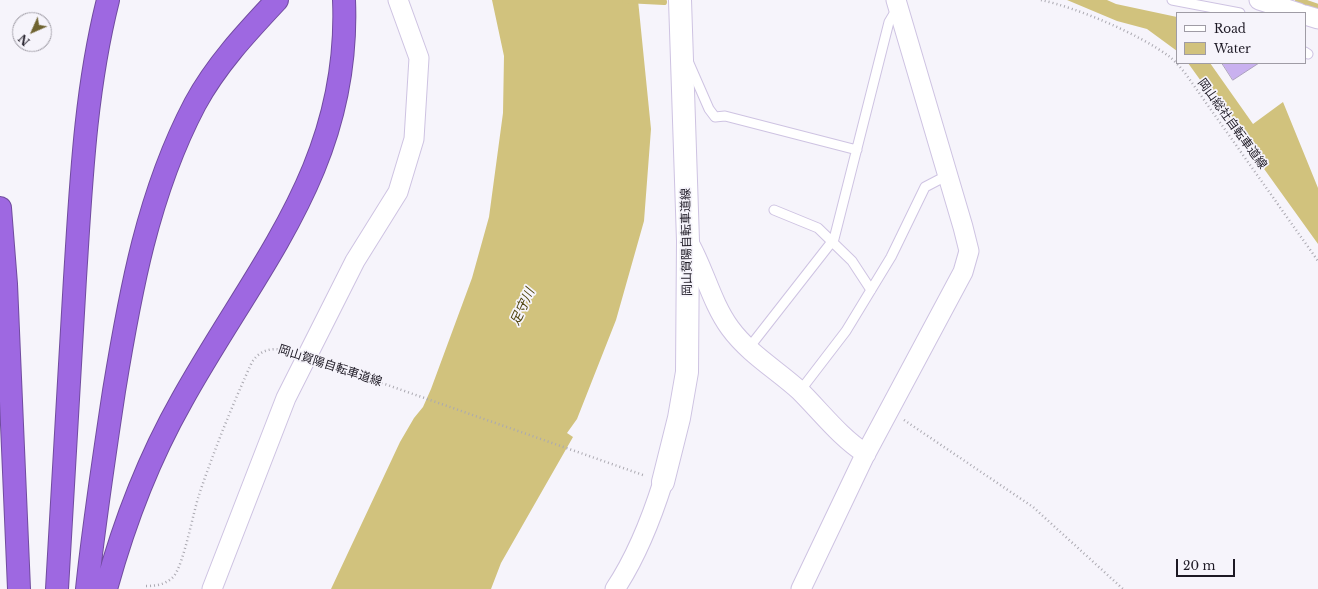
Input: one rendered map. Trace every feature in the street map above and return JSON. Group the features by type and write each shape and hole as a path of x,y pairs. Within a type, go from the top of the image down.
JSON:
{"highway":[{"path":"57,589 80,206 87,115 100,31 108,0"},
{"path":"87,589 103,460 134,279 163,178 182,131 196,103 213,76 232,49 278,0"},
{"path":"106,589 129,514 162,437 203,363 279,240 312,174 335,107 342,70 346,31 344,0"},
{"path":"0,208 6,284 19,589"}],"main road":[{"name":"岡山賀陽自転車道線","path":"656,479 679,418 688,372 688,240 680,0"}],"street":[{"path":"212,589 286,398 355,261 398,192 414,139 420,58 398,0"},
{"path":"1259,0 1296,12"},
{"path":"801,589 866,454 963,272 968,251 948,175 897,4"},
{"path":"1306,15 1318,19"},
{"path":"688,240 698,258 707,282 729,328 748,349 800,391 842,435 866,454"},
{"path":"615,589 629,567 650,522 656,479"}],"lane":[{"path":"1172,0 1235,12"},
{"path":"748,349 834,239 889,22 897,4"},
{"path":"683,54 690,62 709,109 715,117 725,116 857,150"},
{"path":"800,391 846,331 891,257 925,187 948,175"},
{"path":"774,210 818,228 852,261 871,290"}],"path":[{"name":"岡山総社自転車道線","path":"1041,0 1061,4 1108,24 1148,43 1171,58 1176,63"},
{"name":"岡山総社自転車道線","path":"1177,64 1185,73 1318,260"},
{"name":"岡山賀陽自転車道線","path":"146,586 156,586 166,583 178,569 199,496 240,390 256,357 261,352 273,348 329,364 656,479"},
{"path":"889,410 1033,507 1123,589"}],"water":[{"name":"足守川","path":"492,0 638,0 651,129 644,221 616,320 577,419 567,433 573,437 501,563 491,589 331,589 400,442 414,418 423,407 431,389 472,278 489,217 503,113 504,56"},
{"path":"1067,0 1107,0 1116,4 1176,17 1176,50 1147,29 1117,21"},
{"path":"1189,64 1211,64 1253,124 1283,102 1318,188 1318,244"}],"building":[{"path":"1223,64 1257,64 1233,80"}],"waterway":[{"path":"625,0 664,2"},
{"path":"1298,0 1318,7"}]}
